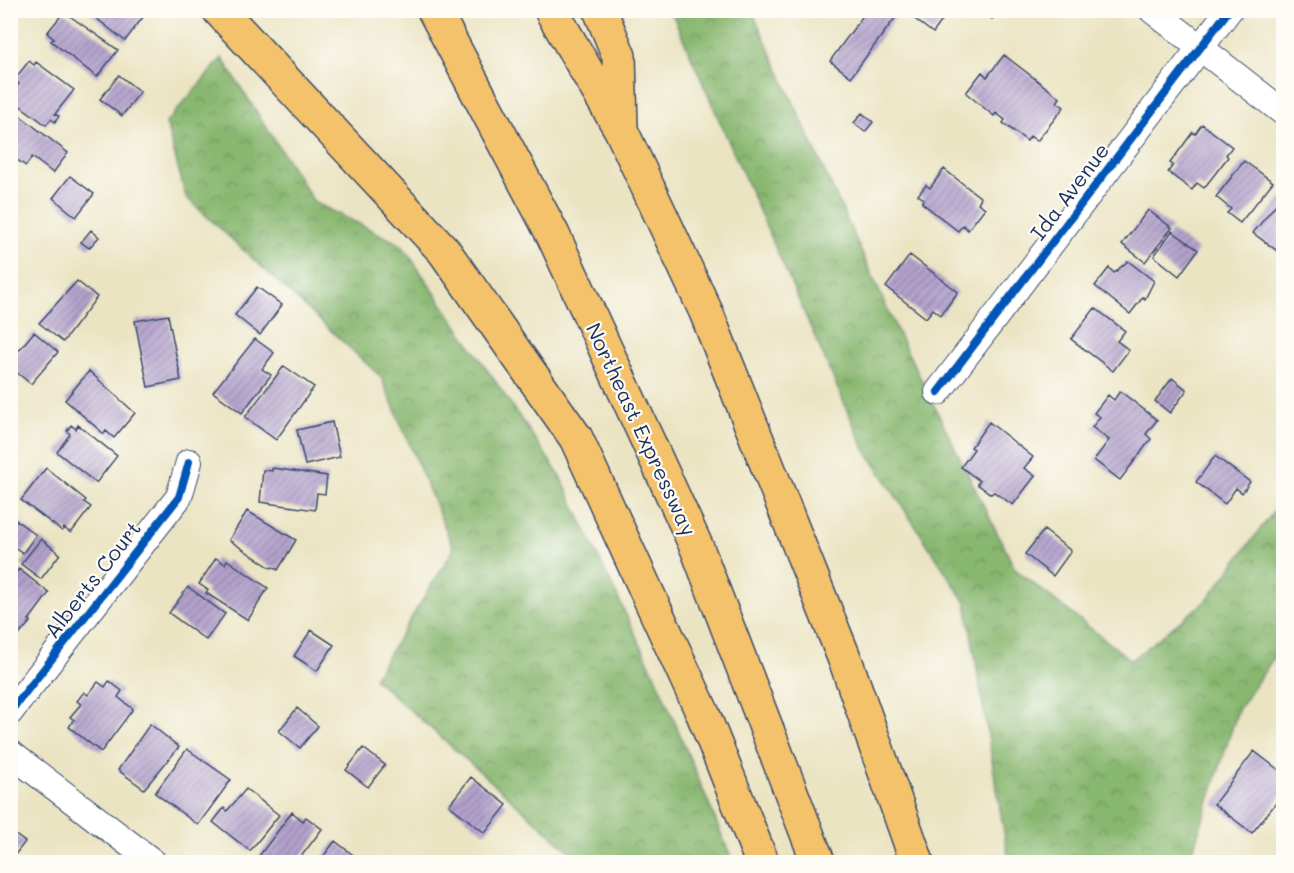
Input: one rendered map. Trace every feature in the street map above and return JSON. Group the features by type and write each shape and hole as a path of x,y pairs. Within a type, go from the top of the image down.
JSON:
{"highway":[{"path":"219,10 444,251 576,438 703,714 762,862"},
{"name":"Northeast Expressway","path":"434,10 553,236 697,548 818,862"},
{"path":"551,10 621,130 706,312 847,665 916,862"},
{"path":"600,10 619,56 621,130"}],"street":[{"path":"1152,10 1284,113"},
{"name":"Ida Avenue","path":"938,393 1230,10"},
{"name":"Alberts Court","path":"10,712 179,497 189,462"},
{"path":"10,753 153,862"}],"green space":[{"path":"671,11 752,11 900,337 1015,569 1131,660 1207,600 1283,499 1283,644 1238,710 1191,856 1197,862 1009,862 966,603 864,448"},
{"path":"222,58 314,202 402,245 560,476 658,682 733,862 582,862 374,678 454,549 381,377 186,197 166,123"}],"building":[{"path":"86,10 143,10 146,13 125,41"},
{"path":"867,10 901,10 851,77 830,61"},
{"path":"903,10 948,10 949,11 933,33"},
{"path":"981,10 998,10 992,19"},
{"path":"64,12 118,50 97,77 51,41 54,39 47,33"},
{"path":"1004,55 1060,98 1057,102 1064,107 1037,141 1030,136 1027,141 1003,123 1005,120 996,113 994,116 966,93 982,72 987,77"},
{"path":"29,61 34,65 36,62 74,90 55,114 59,116 55,122 51,119 46,125 10,98 19,84 14,80"},
{"path":"119,75 140,92 122,116 100,99"},
{"path":"10,108 68,153 53,173 32,157 26,166 10,155"},
{"path":"862,113 873,122 865,132 854,123"},
{"path":"1202,124 1232,147 1226,155 1228,157 1204,188 1197,183 1192,190 1168,172 1173,165 1170,163 1193,132 1195,134"},
{"path":"1244,161 1273,182 1240,223 1227,213 1231,209 1216,197"},
{"path":"944,169 981,198 978,203 985,208 968,230 963,225 958,231 922,203 924,199 918,195 926,185 930,188"},
{"path":"70,176 94,194 76,217 53,198"},
{"path":"1281,198 1284,201 1284,256 1253,233"},
{"path":"1148,210 1172,228 1145,262 1122,244"},
{"path":"91,230 99,237 89,248 81,242"},
{"path":"1172,231 1198,250 1179,276 1154,256"},
{"path":"910,255 958,292 941,315 933,309 926,318 886,287"},
{"path":"1128,261 1154,281 1145,299 1143,297 1130,314 1095,286 1109,268 1114,273"},
{"path":"77,281 97,297 63,342 39,323"},
{"path":"257,287 282,305 260,335 235,315"},
{"path":"1095,308 1125,331 1117,341 1129,350 1113,371 1071,339"},
{"path":"168,315 181,380 148,387 135,321"},
{"path":"34,332 58,352 31,384 10,367 10,361"},
{"path":"255,339 274,353 262,369 271,375 242,413 213,392"},
{"path":"284,366 314,387 276,440 245,417"},
{"path":"89,371 135,413 114,438 106,431 104,434 65,400"},
{"path":"1172,378 1187,390 1170,413 1155,401"},
{"path":"1120,391 1157,420 1146,434 1151,439 1120,480 1094,460 1109,440 1092,427 1100,417 1094,413 1108,395 1114,400"},
{"path":"332,422 340,457 305,465 297,430"},
{"path":"989,422 1033,457 1024,468 1035,476 1013,505 977,484 980,481 961,467 974,449 971,447"},
{"path":"71,425 76,429 78,425 117,456 96,483 57,452 70,434 67,431"},
{"path":"1215,456 1250,482 1242,493 1236,488 1225,504 1196,482"},
{"path":"46,468 86,500 84,502 91,507 71,533 64,528 62,531 21,500"},
{"path":"272,468 327,476 325,494 317,493 315,510 260,502 263,470 272,471"},
{"path":"247,511 296,540 278,570 271,568 229,540"},
{"path":"13,518 36,535 23,553 10,544"},
{"path":"1044,530 1071,551 1053,576 1025,554"},
{"path":"41,539 60,554 41,579 21,564"},
{"path":"216,558 225,564 227,560 268,588 248,620 206,593 208,590 199,584"},
{"path":"19,569 49,593 29,620 31,621 10,645 10,581"},
{"path":"188,587 225,614 206,640 169,613"},
{"path":"311,630 334,645 317,671 294,656"},
{"path":"109,681 122,691 118,697 133,709 101,752 69,727 74,720 70,717 81,704 77,701 84,692 88,695 98,682 105,687"},
{"path":"297,708 318,726 300,748 279,731"},
{"path":"150,724 179,747 144,789 118,770"},
{"path":"363,748 385,765 368,787 346,770"},
{"path":"187,749 231,780 198,825 155,793"},
{"path":"1254,751 1284,774 1284,793 1252,833 1214,804"},
{"path":"471,777 507,805 485,833 449,805"},
{"path":"246,789 279,815 250,851 213,822 224,808 227,811"},
{"path":"292,812 303,821 306,817 322,829 297,862 267,862 259,856"},
{"path":"10,831 25,842 10,861"},
{"path":"335,841 361,861 363,857 370,862 319,862"}],"cycle path":[{"path":"938,392 1229,10"},
{"path":"10,712 179,497 189,462"}]}
